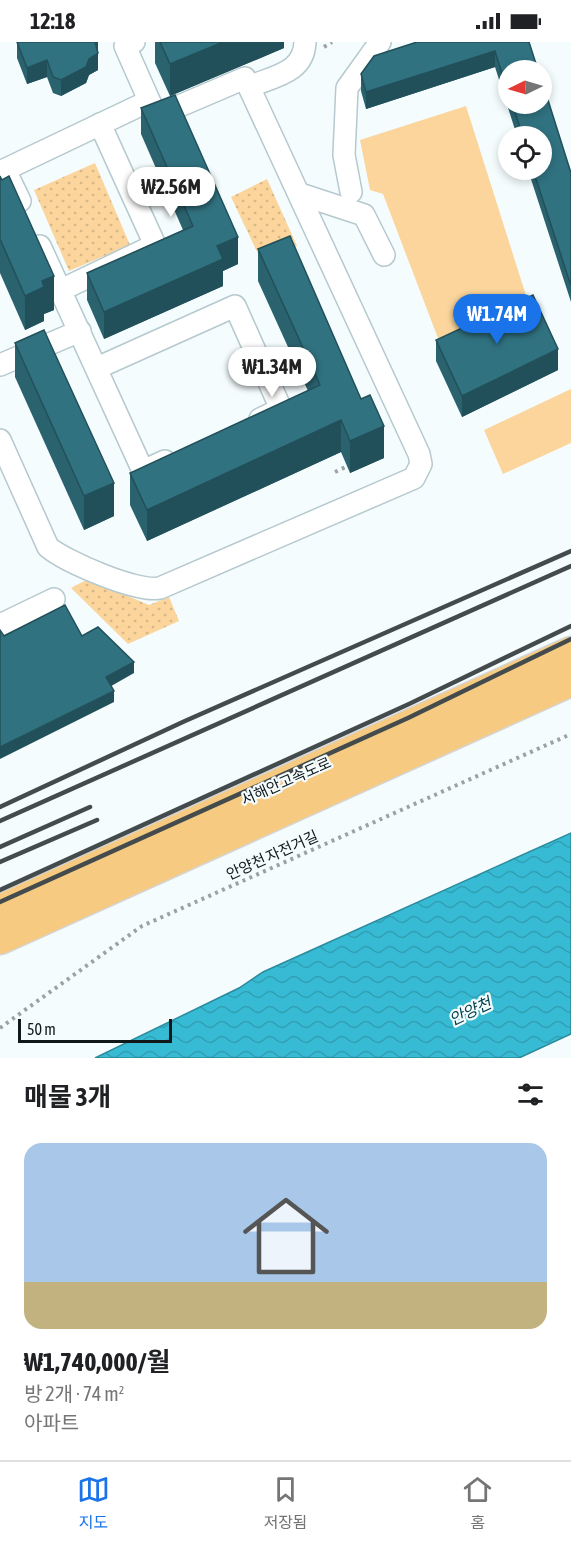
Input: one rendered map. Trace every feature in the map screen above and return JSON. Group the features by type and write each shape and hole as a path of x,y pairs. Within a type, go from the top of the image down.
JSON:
{"highway":[{"name":"서해안고속도로","path":"0,910 571,652"},
{"name":"서해안고속도로","path":"0,939 571,681"}],"lane":[{"path":"0,440 48,548 130,586 145,590 160,588 414,478 421,464 419,454 245,78 156,116 125,46 134,42"},
{"path":"249,87 297,66 303,57 305,42"},
{"path":"351,192 344,155 347,88 380,42"},
{"path":"0,172 149,100"},
{"path":"61,290 155,245 100,124"},
{"path":"0,172 7,174 143,471 186,452"},
{"path":"300,194 364,215 384,255"},
{"path":"97,368 235,306 281,409 238,428"},
{"path":"0,365 80,331"},
{"path":"0,625 54,599"}],"path":[{"path":"335,472 358,462"},
{"name":"안양천 자전거길","path":"0,1028 142,926 571,734"}],"shaded area":[{"path":"466,106 529,305 441,346 383,194 370,190 360,140"},
{"path":"95,163 130,245 69,271 34,190"},
{"path":"267,179 297,246 262,262 231,197"},
{"path":"571,389 571,443 503,474 484,430"},
{"path":"88,579 149,605 169,597 179,621 128,644 71,588"}],"water":[{"name":"안양천","path":"571,833 571,1034 519,1058 95,1058 239,988 263,972"}],"building":[{"path":"17,42 95,42 98,53 89,59 86,67 61,80 53,77 47,60 27,68"},
{"path":"160,42 223,42 170,64"},
{"path":"417,42 529,42 535,60 498,61 495,51 366,92 361,74 374,56"},
{"path":"175,95 238,237 217,246 223,259 104,312 87,273 193,226 141,108"},
{"path":"552,113 571,173 571,286 536,180 552,180 552,126 520,126 515,114"},
{"path":"0,176 2,180 9,176 54,276 42,281 44,287 25,296 0,239"},
{"path":"290,236 361,399 370,395 384,426 350,441 341,420 147,510 130,473 320,385 258,249"},
{"path":"533,295 558,349 462,396 436,340"},
{"path":"44,330 114,483 84,496 15,343"},
{"path":"65,605 82,636 98,627 134,662 106,677 114,691 0,747 0,630 4,636"}],"railway":[{"path":"0,807 185,721 571,551"},
{"path":"0,821 571,566"},
{"path":"0,890 409,704 571,626"},
{"path":"0,902 408,718 571,639"},
{"path":"0,847 90,807"},
{"path":"0,862 97,820"}]}
